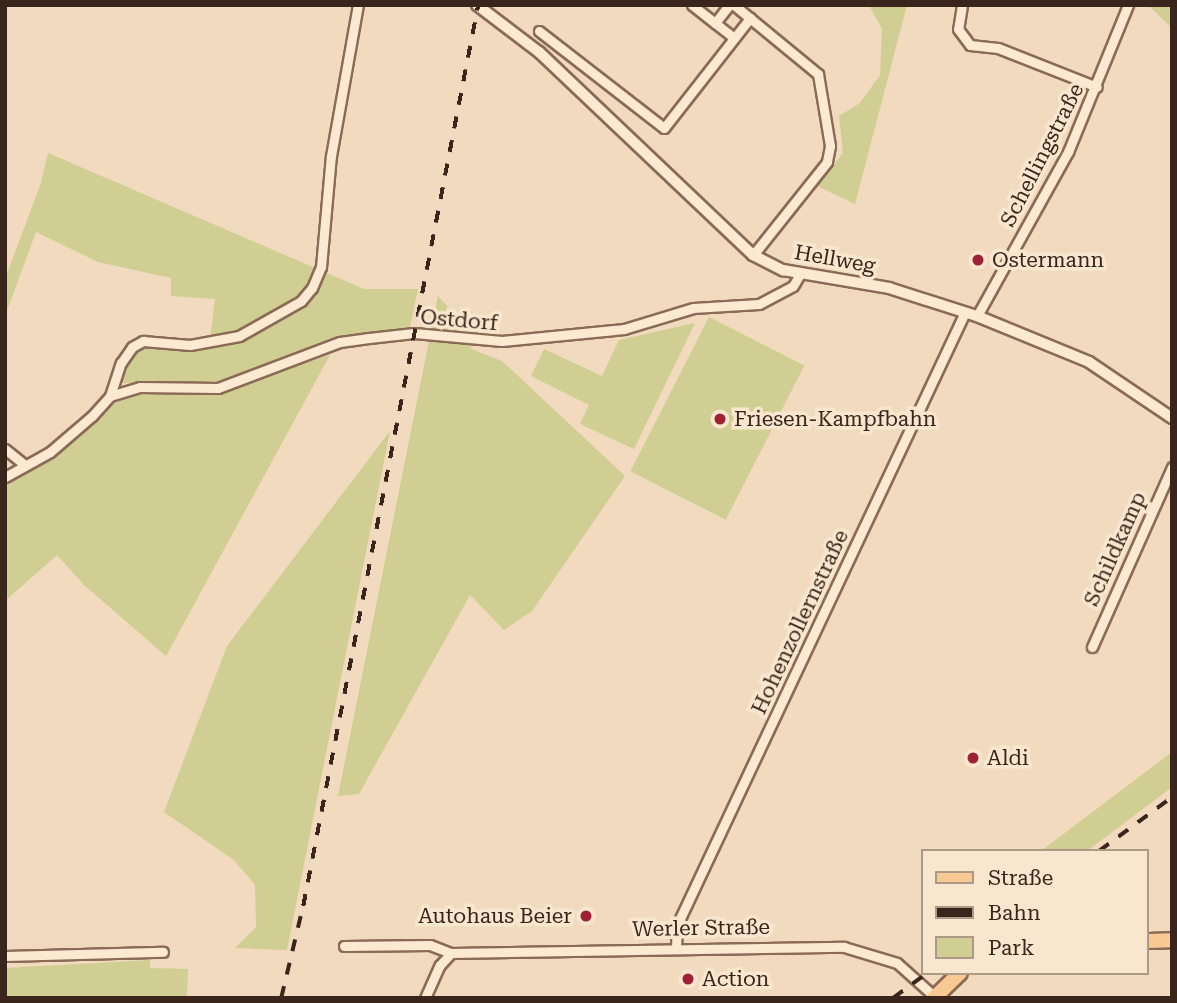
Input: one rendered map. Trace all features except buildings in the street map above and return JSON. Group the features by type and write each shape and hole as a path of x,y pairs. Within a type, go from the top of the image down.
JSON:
{"main road":[{"path":"1149,941 1172,940"},
{"name":"Werler Straße","path":"935,997 958,975"}],"street":[{"name":"Ostdorf","path":"110,396 121,363 143,341 190,345 239,336 301,301 312,288 321,267 331,156 358,5"},
{"name":"Hellweg","path":"477,5 539,52 754,255 800,274 888,288 976,316 1089,362 1172,418"},
{"path":"692,5 734,38"},
{"path":"715,23 731,5 818,74 830,146 827,162 754,255"},
{"path":"962,5 958,29 970,45 998,48 1097,87"},
{"name":"Schellingstraße","path":"976,316 1068,152 1097,87 1128,5"},
{"path":"539,31 664,128 750,18"},
{"name":"Ostdorf","path":"5,477 50,453 110,396 140,387 218,388 340,342 369,338 414,333 502,341 624,328 693,308 759,304 793,286 800,274"},
{"name":"Hohenzollernstraße","path":"676,948 677,925 965,312"},
{"path":"5,450 25,466"},
{"name":"Schildkamp","path":"1092,647 1172,467"},
{"name":"Werler Straße","path":"344,946 430,945 451,953 676,948 858,949 897,963 935,997"},
{"path":"5,956 163,953"},
{"path":"425,998 440,965 451,953"}],"green space":[{"path":"869,5 907,5 855,204 817,186 843,153 839,116 860,103 880,75 882,29"},
{"path":"1148,5 1172,5 1172,28"},
{"path":"48,153 364,289 418,289 410,327 333,341 211,385 119,383 134,351 143,346 189,348 240,338 302,304 239,336 210,339 215,299 171,296 171,278 98,262 36,232 5,316 5,279 41,183"},
{"path":"438,296 473,334 471,349 502,361 625,476 532,611 504,630 470,595 359,794 338,796"},
{"name":"Friesen-Kampfbahn","path":"709,317 804,366 726,520 630,471"},
{"path":"695,323 634,449 580,424 589,405 531,376 544,349 602,376 619,340"},
{"path":"330,355 166,656 84,585 57,555 5,601 5,483 52,457 112,399 144,391 210,395"},
{"path":"390,431 287,950 235,948 256,927 255,885 234,860 164,812 227,646"},
{"path":"1172,752 1172,787 1090,849 1044,849"},
{"path":"150,960 150,968 188,969 187,998 5,998 5,968"}],"railway":[{"path":"281,998 303,906 478,5"},
{"path":"1102,849 1172,797"},
{"path":"893,998 924,975"}],"place":[{"name":"Ostermann","path":"978,260"},
{"name":"Friesen-Kampfbahn","path":"720,419"},
{"name":"Aldi","path":"973,758"},
{"name":"Autohaus Beier","path":"586,916"},
{"name":"Action","path":"688,979"}]}
